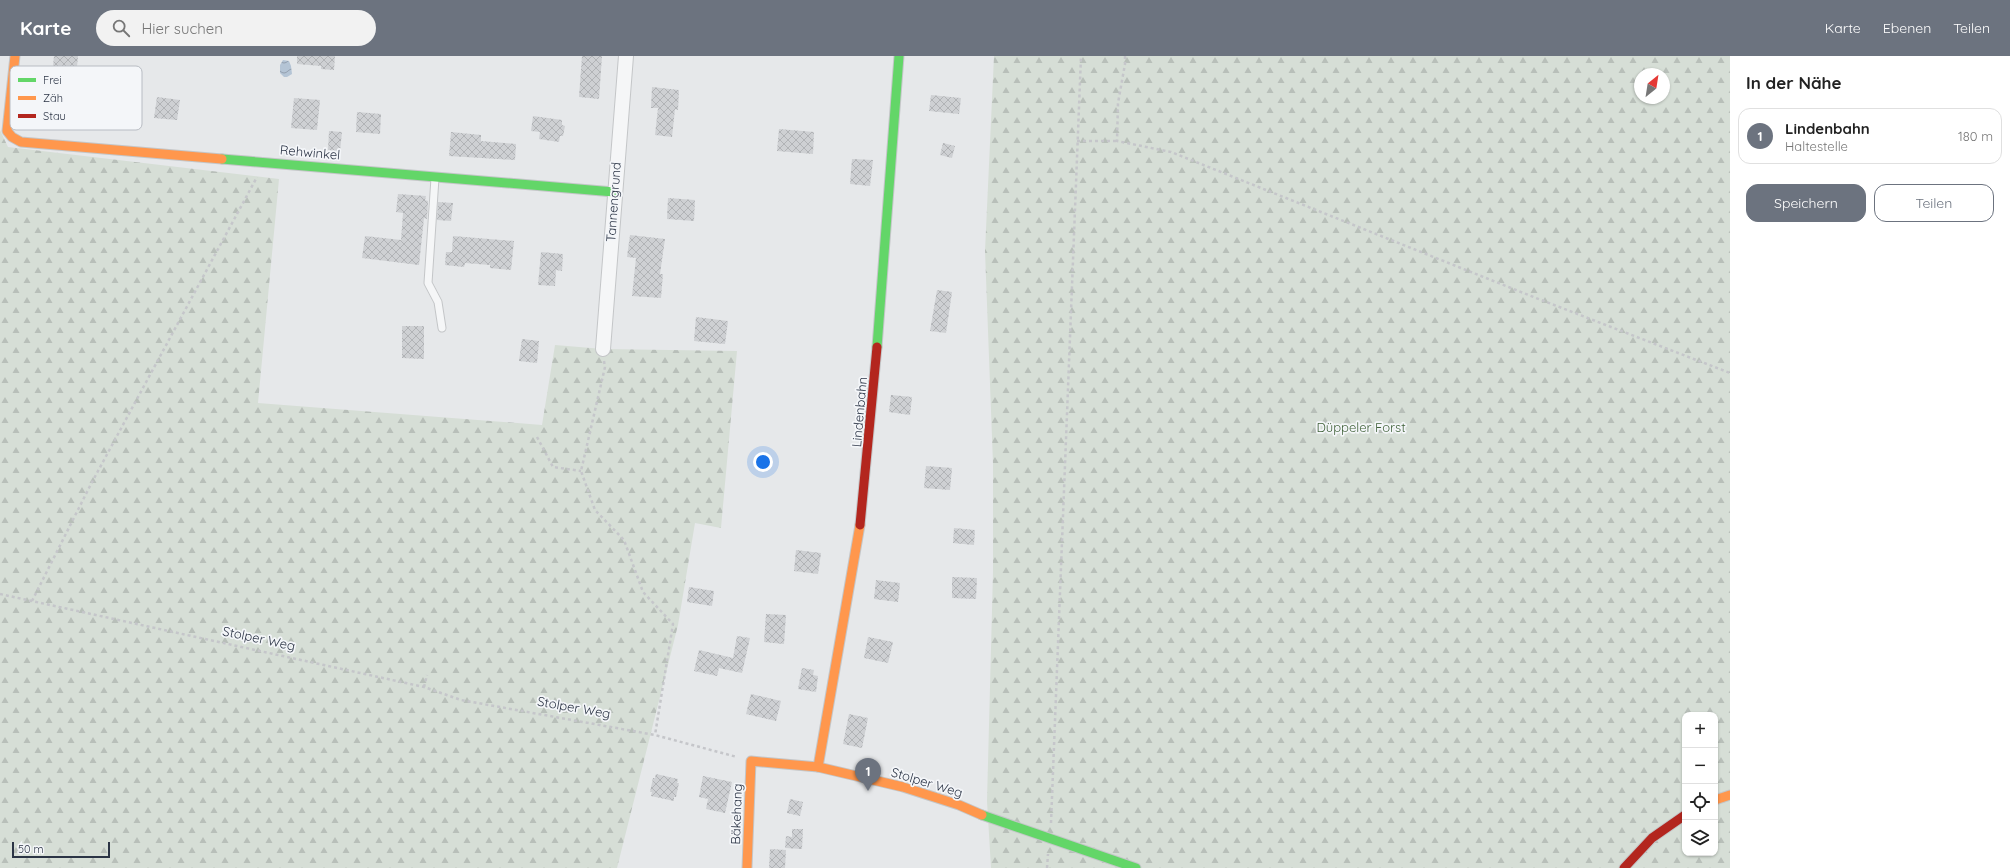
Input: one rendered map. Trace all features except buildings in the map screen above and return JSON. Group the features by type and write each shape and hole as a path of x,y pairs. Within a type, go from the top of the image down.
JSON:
{"street":[{"name":"Rehwinkel","path":"14,66 15,56"},
{"name":"Tannengrund","path":"603,349 614,192 626,56"},
{"name":"Lindenbahn","path":"818,767 863,507 871,424 899,56"},
{"name":"Rehwinkel","path":"10,110 8,131 12,137 20,142 266,161 614,192"},
{"name":"Stolper Weg","path":"751,761 818,767 903,787 959,805 995,820 1037,833 1136,868"},
{"name":"Bäkehang","path":"747,868 751,761"},
{"path":"1718,799 1730,795"},
{"path":"1624,868 1636,853 1655,835 1682,817"}],"lane":[{"path":"435,176 428,283 438,302 442,328"}],"path":[{"path":"1050,838 1056,718 1081,56"},
{"path":"1117,141 1118,102 1126,64 1125,56"},
{"path":"1077,141 1117,141 1171,152 1536,298 1730,373"},
{"path":"32,601 91,484 266,161"},
{"path":"603,349 604,367 582,471 595,510 624,540 643,592 672,624 655,735"},
{"path":"536,437 553,467 582,471"},
{"name":"Stolper Weg","path":"0,594 424,687 461,700 655,735 751,761"},
{"path":"424,687 426,676"}],"green space":[{"name":"Düppeler Forst","path":"994,56 1730,56 1730,868 991,868 987,801 993,572 993,464 985,251"},
{"path":"0,130 8,147 279,179 258,403 542,425 555,345 603,349 737,351 721,528 695,523 678,625 617,868 0,868"}],"water":[{"path":"283,60 289,61 291,66 292,74 287,77 284,77 280,73 280,65"}],"traffic: fast":[{"path":"877,347 899,56"},
{"path":"222,159 614,192"},
{"path":"982,815 1136,868"}],"traffic: slow":[{"path":"14,66 15,56"},
{"path":"10,103 7,131 12,137 21,142 222,159"},
{"path":"818,767 860,525"},
{"path":"747,868 751,761 818,767 903,787 959,805 982,815"},
{"path":"1718,799 1730,795"}],"traffic: jam":[{"path":"860,525 877,347"},
{"path":"1624,868 1652,838 1682,817"}],"place":[{"name":"Lindenbahn","path":"868,791"}]}
